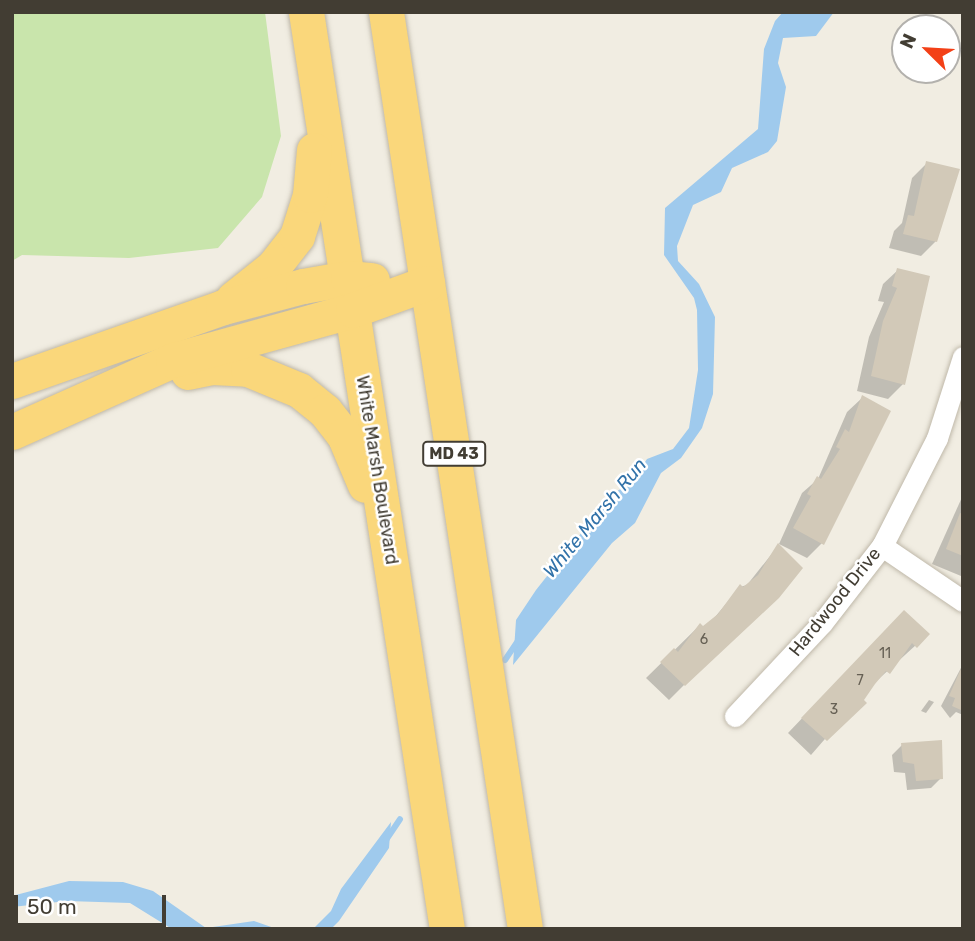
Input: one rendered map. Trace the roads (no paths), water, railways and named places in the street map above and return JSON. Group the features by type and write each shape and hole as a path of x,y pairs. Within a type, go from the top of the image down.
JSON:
{"highway":[{"name":"White Marsh Boulevard","path":"306,12 447,929"},
{"name":"MD 43","path":"386,12 525,929"},
{"path":"223,306 272,267 302,225 314,170 316,73"},
{"path":"12,381 223,306 351,294 428,283"},
{"path":"12,432 97,397 173,360 351,294"},
{"path":"97,397 212,367 263,373 299,390 325,411 350,443 394,582"}],"street":[{"name":"Hardwood Drive","path":"735,716 822,623 882,546 937,438 963,357"},
{"path":"882,546 963,601"}],"water":[{"name":"White Marsh Run","path":"783,12 834,12 816,36 783,38 778,63 786,87 777,141 768,152 732,168 721,192 693,205 677,246 678,261 699,284 715,317 713,394 702,428 681,458 661,473 635,523 612,543 513,665 516,620 536,590 612,494 631,483 647,459 673,449 689,428 698,370 697,310 694,298 664,255 665,208 758,129 764,49 775,21"},
{"path":"391,822 389,848 339,921 331,929 313,929 331,911 341,889"},
{"path":"69,881 123,882 153,891 206,928 254,921 277,929 172,929 130,903 67,901 12,907 12,896"}],"waterway":[{"name":"White Marsh Run","path":"505,660 518,641"},
{"name":"White Marsh Run","path":"386,840 400,819"}]}
